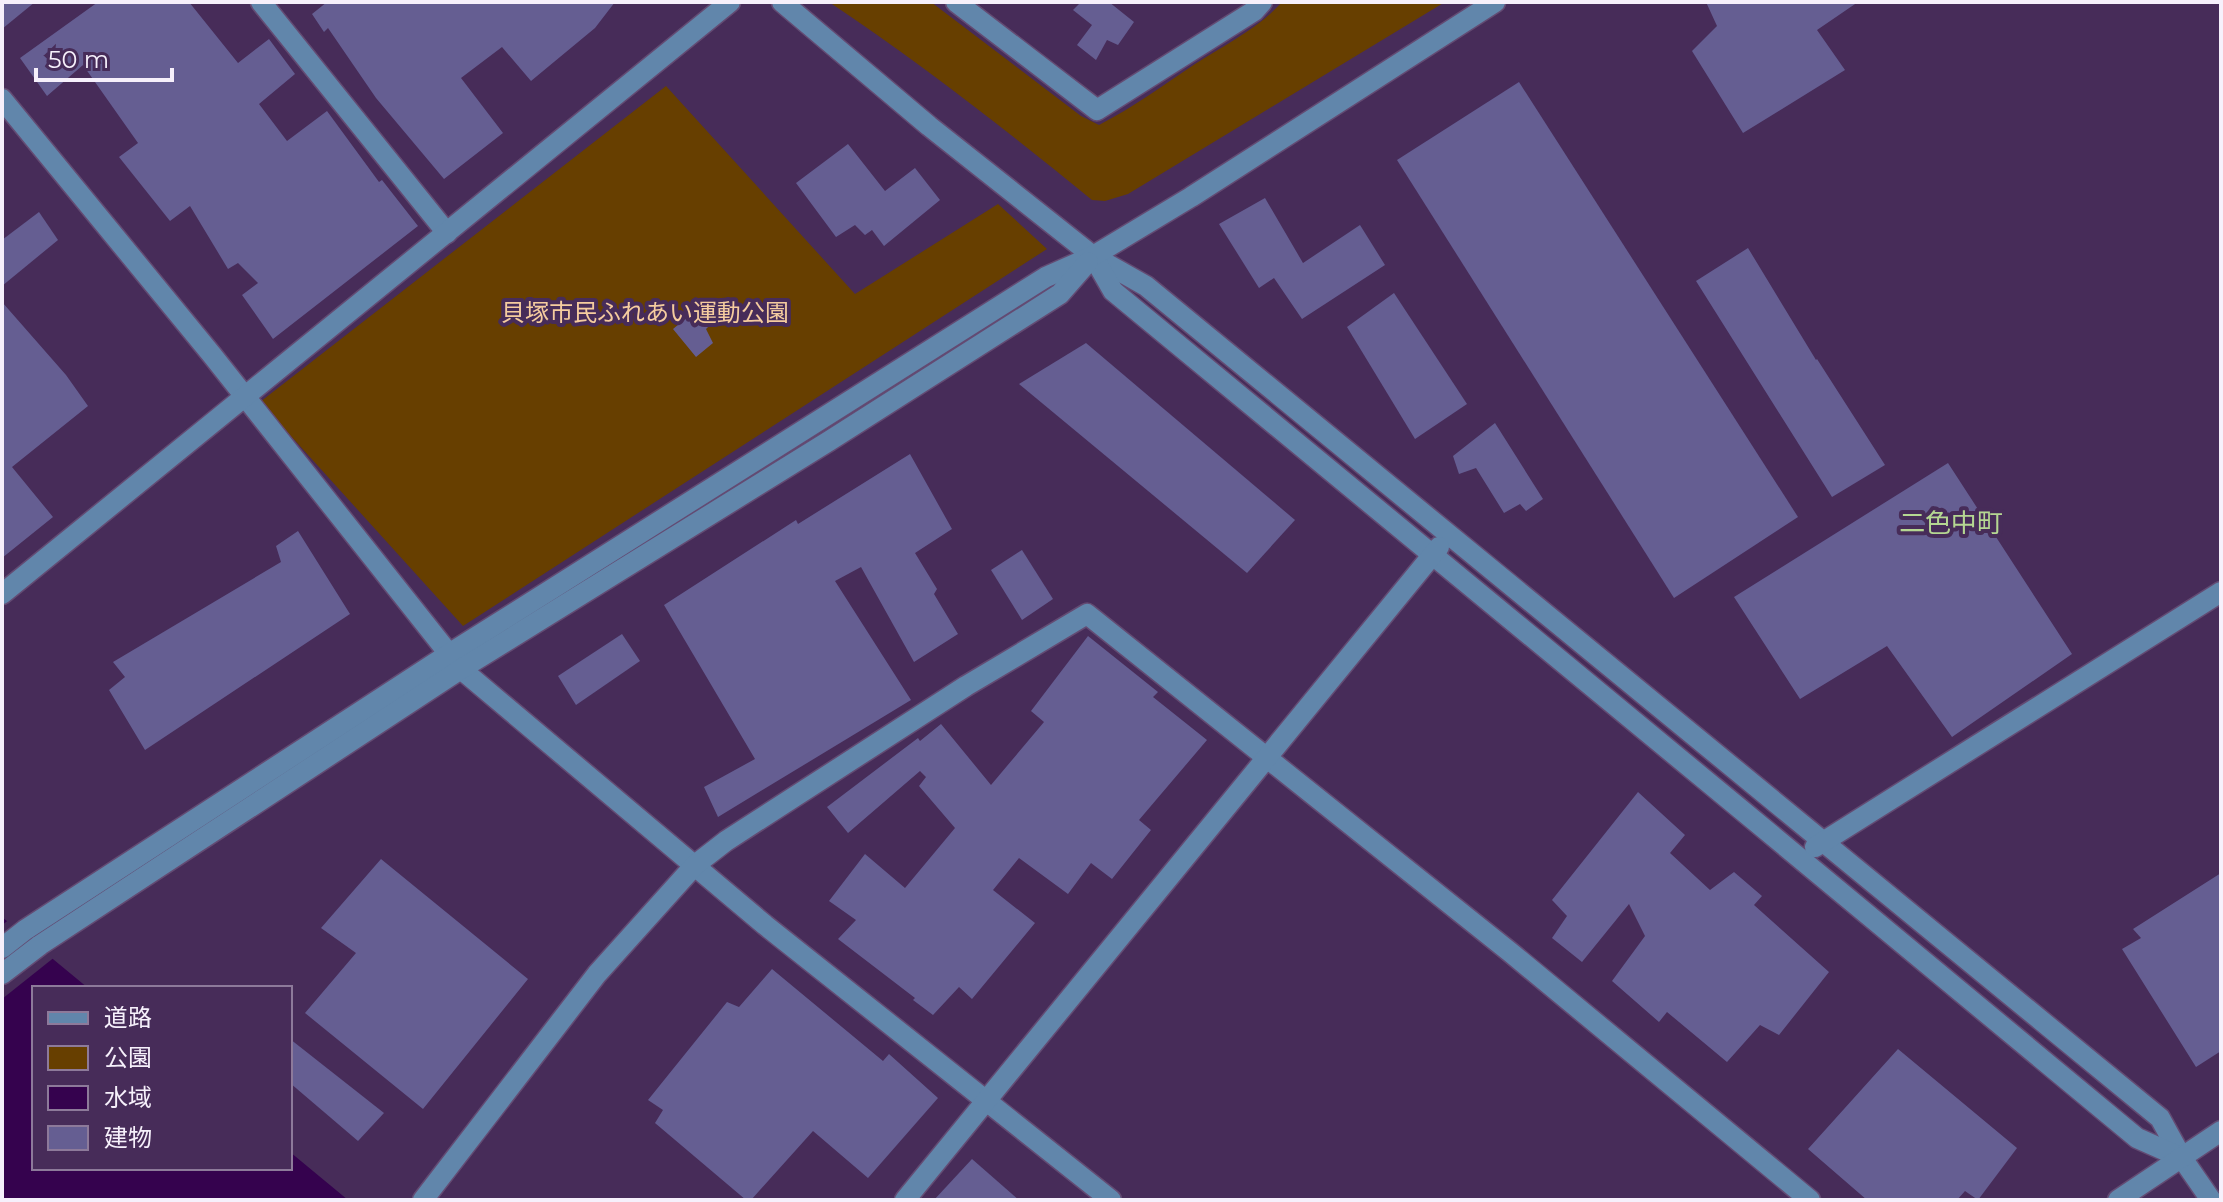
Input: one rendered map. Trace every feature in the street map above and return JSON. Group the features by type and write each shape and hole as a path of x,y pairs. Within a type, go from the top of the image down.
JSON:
{"street":[{"path":"261,2 447,233"},
{"path":"2,594 730,2"},
{"path":"782,2 929,126 1093,256 1146,286 2160,1118 2182,1158 2211,1200"},
{"path":"956,2 1097,110 1254,9"},
{"path":"1230,2 1254,9"},
{"path":"2,948 25,930 455,662 842,433 1060,294 1093,256 1191,197 1495,2"},
{"path":"2,99 245,397 455,662 765,925 1111,1200"},
{"path":"1093,256 1113,291 1800,856 2137,1138 2182,1158"},
{"path":"905,1200 1448,535"},
{"path":"1800,856 2221,592"},
{"path":"423,1200 597,974 695,865 726,841 966,686 1087,614 1510,952 1810,1200"},
{"path":"2,974 455,662"},
{"path":"2118,1200 2221,1131"}],"green space":[{"path":"829,2 931,2 1081,116 1099,125 1241,36 1282,2 1445,2 1128,194 1105,201 1092,200 963,98"},
{"name":"貝塚市民ふれあい運動公園","path":"666,86 855,294 998,204 1047,249 463,626 260,402"}],"water":[{"path":"2,917 86,986 32,986 32,1170 292,1170 292,1154 348,1200 2,1200"}],"pier":[{"path":"10,919 56,956 2,999 2,925"}],"building":[{"path":"2,2 35,2 2,29"},
{"path":"98,2 189,2 238,63 269,39 295,74 259,104 287,141 327,111 379,182 382,180 418,226 273,339 242,295 258,283 238,263 228,269 190,206 170,221 119,157 138,143 83,65 47,96 20,58"},
{"path":"327,2 615,2 595,28 531,81 502,47 461,78 503,133 444,179 376,98 328,28 324,32 312,14"},
{"path":"1081,2 1109,2 1134,22 1118,45 1107,40 1096,60 1077,45 1092,25 1073,10"},
{"path":"1706,2 1858,2 1817,30 1845,70 1743,133 1692,51 1717,26"},
{"path":"1519,82 1798,517 1674,598 1397,160"},
{"path":"848,144 885,191 915,168 940,200 884,246 872,230 865,235 855,225 836,237 796,183"},
{"path":"1265,198 1303,263 1360,225 1385,265 1302,319 1274,278 1259,288 1219,224"},
{"path":"39,212 58,240 2,286 2,240"},
{"path":"1748,248 1885,465 1832,497 1696,281"},
{"path":"1394,293 1467,404 1415,439 1347,327"},
{"path":"709,299 720,315 706,329 713,343 696,357 673,329"},
{"path":"2,302 66,375 88,406 12,467 53,517 2,558"},
{"path":"1086,343 1295,520 1247,573 1019,384"},
{"path":"1495,423 1543,499 1526,511 1520,504 1504,513 1476,468 1459,474 1453,456"},
{"path":"910,454 952,529 915,553 937,589 934,594 958,634 914,662 861,567 835,581 911,700 718,817 704,787 755,759 664,605 796,520 798,524"},
{"path":"1948,463 2072,654 1952,737 1887,646 1800,699 1734,597"},
{"path":"298,531 350,614 145,750 109,690 125,677 113,662 281,562 276,546"},
{"path":"1022,550 1053,599 1022,620 991,570"},
{"path":"622,634 640,661 576,705 558,676"},
{"path":"1088,636 1158,692 1153,697 1207,740 1139,820 1151,830 1112,879 1091,863 1068,894 1019,858 993,890 1035,923 972,999 959,987 933,1015 838,939 856,920 829,901 865,854 905,888 955,828 919,786 926,777 920,771 848,833 827,807 941,724 991,785 1044,722 1031,711"},
{"path":"1638,792 1685,835 1670,853 1710,890 1734,872 1762,896 1754,905 1829,972 1779,1035 1760,1025 1727,1062 1667,1012 1659,1022 1612,981 1645,936 1629,904 1582,962 1552,938 1567,916 1552,900"},
{"path":"381,859 528,979 423,1109 305,1013 356,953 321,928"},
{"path":"2221,873 2221,1051 2196,1067 2122,949 2141,938 2133,929"},
{"path":"772,969 883,1061 889,1054 938,1098 868,1178 813,1131 751,1200 746,1200 655,1123 663,1110 648,1100 727,1002 739,1007"},
{"path":"292,1041 384,1113 358,1141 292,1085"},
{"path":"1898,1049 2017,1148 1978,1200 1965,1191 1957,1200 1867,1200 1808,1149"},
{"path":"972,1159 1019,1200 934,1200"}],"district":[{"name":"二色中町","path":"1951,523"}]}
